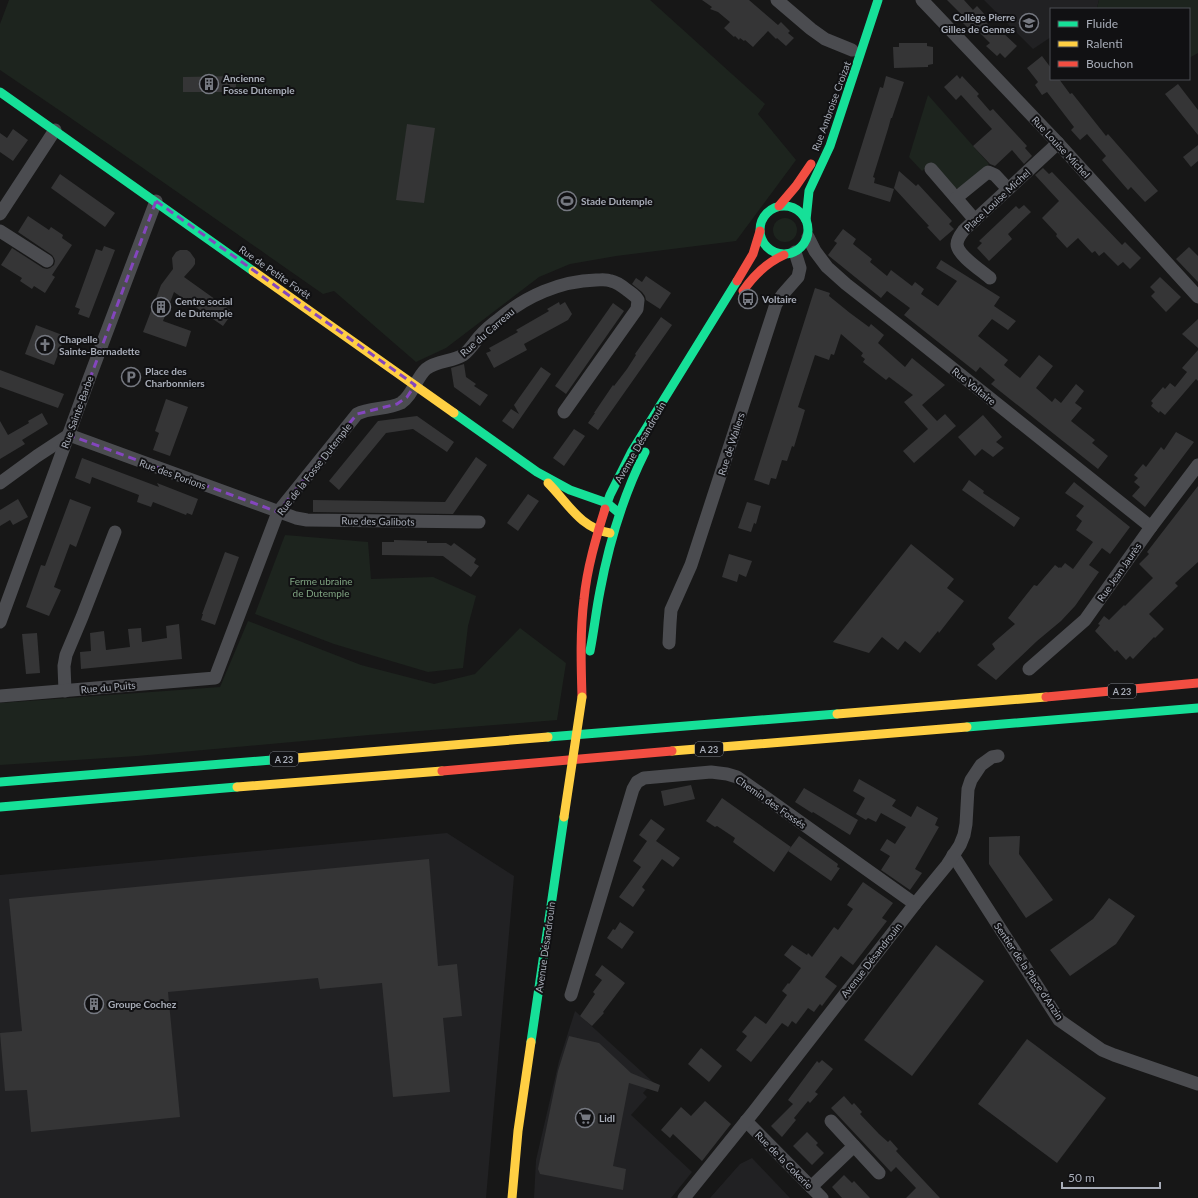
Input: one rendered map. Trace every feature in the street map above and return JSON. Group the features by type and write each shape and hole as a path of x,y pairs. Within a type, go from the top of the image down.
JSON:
{"main road":[{"name":"Rue Ambroise Croizat","path":"806,220 809,191 832,140 878,0"},
{"name":"Rue Ambroise Croizat","path":"827,128 850,54"},
{"name":"Rue de Petite Forêt","path":"0,92 537,472 570,490 607,503 619,513"},
{"name":"Rue Ambroise Croizat","path":"779,206 800,181 815,154"},
{"path":"737,299 754,277 765,266 775,258 790,253 804,244 808,237 806,220 802,213 795,208 779,206 771,209 765,215 761,222 760,231 763,243 768,249 776,253 790,253"},
{"name":"Avenue Désandrouin","path":"582,697 582,621 586,585 598,531 607,503 621,471 636,445 746,267 753,254 760,231"},
{"name":"Avenue Désandrouin","path":"512,1198 518,1132 564,817 582,697 602,582 619,513 650,442"},
{"name":"Rue de Petite Forêt","path":"537,472 587,526 598,531 613,534"},
{"name":"A 23","path":"0,782 1198,684"},
{"name":"A 23","path":"0,806 1198,708"},
{"path":"1110,716 1163,720"},
{"path":"36,812 55,802"}],"street":[{"path":"777,0 811,29 850,54"},
{"name":"Rue Louise Michel","path":"922,0 1058,143 1198,297"},
{"path":"0,214 55,130"},
{"name":"Place Louise Michel","path":"990,278 963,255 957,246 962,234 975,220 1058,143"},
{"path":"931,170 975,220"},
{"path":"956,198 988,172 994,175 1008,189"},
{"name":"Rue Sainte-Barbe","path":"0,622 68,435 156,201"},
{"path":"0,231 47,261"},
{"name":"Rue Voltaire","path":"808,237 819,258 838,278 1150,527"},
{"name":"Rue de Wallers","path":"669,643 672,610 691,565 776,304 798,277 800,268 790,253"},
{"name":"Rue du Carreau","path":"415,385 427,368 436,363 457,358 464,354 492,324 528,298 550,289 587,280 605,280 616,282 635,295 638,300 637,308 564,412"},
{"name":"Rue de la Fosse Dutemple","path":"215,678 278,512 357,414 365,411 389,407 401,402 407,397 415,385"},
{"path":"0,483 68,435"},
{"name":"Rue des Porions","path":"68,435 278,512"},
{"name":"Rue Jean Jaurès","path":"1029,669 1085,620 1150,527 1198,465"},
{"name":"Rue des Galibots","path":"278,512 308,520 479,522"},
{"path":"65,690 64,666 66,655 115,532"},
{"name":"Rue du Puits","path":"0,696 215,678"},
{"name":"Avenue Désandrouin","path":"684,1198 947,865 962,839 965,829 970,784 981,765 992,757 998,756"},
{"name":"Chemin des Fossés","path":"571,995 633,789 637,782 644,778 704,772 722,773 737,777 915,904"},
{"name":"Sentier de la Place d'Anzin","path":"953,855 1059,1020 1102,1050 1114,1056 1198,1084"},
{"name":"Rue de la Cokerie","path":"746,1121 822,1198"},
{"path":"831,1121 879,1173"},
{"path":"811,1187 854,1146"}],"highlighted area":[{"path":"156,201 415,385 407,397 397,404 357,414 278,512 69,435"}],"shaded area":[{"name":"Collège Pierre Gilles de Gennes","path":"984,0 1099,0 1097,8 1050,8 1050,38 1033,49"},
{"path":"447,833 514,876 486,1198 0,1198 0,875"},
{"path":"575,1011 653,1082 643,1093 647,1097 631,1115 692,1172 671,1198 534,1198 536,1160 559,1061"},
{"path":"752,1158 790,1198 710,1198 740,1164"}],"green space":[{"path":"9,0 650,0 765,104 758,114 796,160 736,241 616,256 570,264 539,277 446,348 416,362 334,291 323,294 122,153 0,70 0,24"},
{"path":"1099,0 1198,0 1198,53 1190,57 1190,8 1097,8"},
{"path":"928,95 989,164 963,188 953,188 930,164 922,171 909,157"},
{"path":"785,218 794,221 797,230 794,239 785,242 776,239 773,230 776,221"},
{"name":"Ferme ubraine de Dutemple","path":"285,535 368,542 371,579 433,577 476,596 468,626 463,668 428,672 334,644 255,614"},
{"path":"248,621 361,665 434,684 475,674 520,628 566,663 557,720 137,756 0,765 0,703 220,687"}],"building":[{"path":"702,0 749,0 778,25 781,22 790,31 788,33 794,38 786,46 768,31 753,47 745,40 744,41 740,38 739,40 735,36 734,37 724,28 730,22 718,12 710,9 712,7"},
{"path":"947,0 964,0 973,10 977,6 987,17 984,20 998,34 1001,31 1017,46 1005,58 1000,53 997,56 986,46 990,43 976,29 972,32 962,22 965,18"},
{"path":"899,43 927,43 927,46 933,47 933,64 928,65 928,67 894,68 893,47 899,47"},
{"path":"1042,56 1050,67 1050,80 1060,80 1106,136 1108,134 1158,191 1145,202 1131,187 1128,190 1102,160 1106,156 1087,134 1080,140 1071,130 1074,127 1047,92 1042,95 1035,85 1038,82 1027,68"},
{"path":"957,75 960,79 962,76 979,94 977,96 990,111 993,109 1027,146 1025,148 1032,156 1024,164 1012,150 995,166 990,164 973,146 992,129 961,95 956,100 944,87"},
{"name":"Ancienne Fosse Dutemple","path":"236,76 236,92 183,92 183,77"},
{"path":"886,76 904,82 873,177 875,178 874,183 894,189 890,202 848,189 880,87 883,88"},
{"path":"1178,84 1198,110 1198,135 1165,94"},
{"path":"407,124 435,128 424,203 396,200"},
{"path":"13,129 28,140 13,161 0,152 0,133 7,138"},
{"path":"1198,145 1198,161 1191,167 1183,157"},
{"path":"1043,168 1049,174 1052,172 1122,245 1125,242 1141,258 1130,269 1123,262 1118,266 1104,252 1099,256 1095,251 1092,253 1078,238 1067,248 1056,236 1057,234 1042,218 1059,201 1035,175"},
{"path":"899,171 916,186 918,184 952,221 949,224 954,229 940,241 927,227 929,226 894,188"},
{"path":"60,174 115,213 105,227 51,188"},
{"path":"1024,205 1031,212 1008,234 1012,239 989,261 977,248 982,243 979,241 1016,206 1019,209"},
{"path":"28,216 49,230 51,227 63,235 62,238 72,245 52,275 55,277 45,293 34,286 32,289 20,281 22,278 1,265 12,248 43,268 47,269 54,265 55,261 52,255 18,232"},
{"path":"843,229 856,239 853,244 872,259 870,262 887,276 891,270 912,286 915,282 924,289 921,294 938,306 957,281 936,268 941,260 1000,297 994,306 1016,321 1008,330 992,319 978,336 1008,360 1004,365 1020,378 1039,355 1053,366 1036,388 1052,402 1055,398 1061,403 1076,384 1084,391 1075,403 1082,408 1071,421 1095,440 1092,443 1108,456 1098,469 991,384 995,380 980,367 976,372 904,315 910,308 887,291 881,298 829,256 828,255 837,243 834,241"},
{"path":"104,246 115,250 89,318 78,314 80,309 75,307 96,249 102,251"},
{"path":"1189,247 1198,256 1198,282 1176,259"},
{"path":"180,250 187,250 195,259 195,264 184,277 233,312 223,326 174,292 163,321 191,331 186,347 143,332 161,285 173,269 172,258 176,252"},
{"path":"646,276 671,293 660,309 646,300 642,292 632,284 636,278 642,282"},
{"path":"1160,277 1181,297 1166,312 1151,296 1155,292 1150,287"},
{"path":"815,288 830,293 829,296 850,313 869,327 871,324 884,335 878,343 905,367 912,358 945,385 922,405 937,421 945,414 956,426 914,463 903,451 928,429 904,402 913,395 889,377 886,380 863,362 865,359 861,356 863,353 841,334 834,355 831,354 829,360 815,355 798,407 805,410 794,447 792,446 787,461 782,460 776,479 771,478 769,485 754,480"},
{"path":"559,302 560,305 565,302 572,314 568,320 524,344 527,350 494,368 486,353 491,351 489,348 518,332 516,330 549,311 547,309"},
{"path":"613,303 624,311 566,394 555,386"},
{"path":"661,317 672,325 598,430 588,423 613,385 614,386 627,369 636,355 635,354"},
{"path":"1198,319 1198,348 1182,334"},
{"name":"Chapelle Sainte-Bernadette","path":"36,325 65,336 54,365 25,354"},
{"path":"1198,350 1198,381 1196,379 1165,415 1160,411 1159,413 1151,406 1153,403 1151,401 1163,387 1165,389 1170,383 1175,387 1187,372 1182,368"},
{"path":"464,364 466,377 476,384 474,386 488,395 480,406 454,387 451,368"},
{"path":"541,367 551,374 513,429 502,421 511,409 519,414 514,405"},
{"path":"0,370 64,394 58,408 0,387"},
{"path":"166,399 188,407 170,456 153,450 159,433 155,431"},
{"path":"42,413 48,424 22,440 25,444 0,459 0,421 8,435 29,423 28,421"},
{"path":"983,415 1002,437 996,442 1004,448 993,457 982,449 975,456 958,437"},
{"path":"417,416 454,442 447,452 413,429 386,433 339,490 329,481 378,421"},
{"path":"574,429 585,436 564,466 553,458"},
{"path":"1176,432 1194,442 1145,507 1132,496 1140,487 1134,482 1138,478 1134,475 1143,464 1146,467 1161,447 1164,450"},
{"path":"476,457 487,465 453,514 313,512 313,500 445,502"},
{"path":"82,458 159,487 157,483 198,499 192,515 187,513 186,515 153,502 151,507 137,502 139,495 92,477 90,484 75,478"},
{"path":"969,480 984,491 983,493 1020,518 1014,527 962,490"},
{"path":"1074,482 1130,527 1110,554 1102,548 1089,565 1099,572 1075,606 1061,621 1037,641 996,680 977,665 995,649 992,644 1015,624 1008,618 1034,585 1037,586 1055,565 1061,568 1065,563 1073,569 1093,542 1076,530 1082,521 1076,516 1084,506 1065,493"},
{"path":"1198,486 1198,562 1175,583 1178,586 1149,614 1164,629 1155,638 1154,637 1133,659 1130,656 1126,660 1117,650 1115,652 1095,631 1100,625 1098,624 1104,616 1109,620 1153,578 1139,564 1149,554 1147,552"},
{"path":"528,494 539,501 518,531 507,523"},
{"path":"18,499 28,517 13,525 10,520 0,526 0,510"},
{"path":"70,499 91,507 76,547 70,544 54,587 61,590 49,616 26,607 41,565 45,566"},
{"path":"747,502 761,506 756,524 754,523 751,532 738,528"},
{"path":"394,540 446,543 451,546 454,543 476,559 474,563 479,566 471,577 443,556 382,555 382,542 394,542"},
{"path":"911,544 954,579 947,588 964,601 939,633 938,631 920,653 905,641 898,650 882,637 869,653 833,642"},
{"path":"225,552 239,557 215,625 201,620"},
{"path":"729,554 752,561 746,577 739,574 737,582 722,577"},
{"path":"179,624 182,659 81,669 80,652 91,651 90,633 104,631 106,650 130,647 128,629 141,628 142,642 167,638 166,626"},
{"path":"37,633 40,673 26,674 22,634"},
{"path":"859,779 896,800 892,806 911,817 917,806 938,818 935,825 939,827 915,869 922,873 910,890 881,870 890,856 880,850 887,839 895,844 906,827 881,813 876,822 868,818 866,820 856,814 865,798 853,791"},
{"path":"691,785 695,799 664,806 661,791"},
{"path":"804,788 858,820 850,835 795,802"},
{"path":"722,798 791,847 774,872 733,842 735,838 717,826 715,827 706,821"},
{"path":"651,819 665,829 656,841 680,858 673,867 662,859 642,887 645,890 633,907 619,897 641,867 633,861 647,841 639,835"},
{"path":"799,836 838,864 837,867 840,868 831,881 788,851"},
{"path":"1020,836 1019,854 1053,900 1026,918 989,864 989,837"},
{"name":"Groupe Cochez","path":"429,859 438,966 457,964 462,1016 443,1018 450,1092 393,1097 382,983 320,989 318,978 168,992 180,1117 31,1132 27,1090 5,1091 0,1033 22,1031 9,899"},
{"path":"863,882 893,903 882,918 887,921 853,965 841,956 825,977 837,986 822,1006 820,1004 814,1012 808,1008 796,1024 792,1021 788,1027 782,1023 751,1062 736,1050 747,1036 742,1032 755,1016 766,1024 787,995 782,991 801,968 784,955 792,945 807,955 808,953 812,957 834,927 838,930 853,909 847,905"},
{"path":"1109,898 1135,916 1116,944 1070,976 1050,950 1093,919"},
{"path":"620,922 634,932 622,949 607,938"},
{"path":"936,945 984,981 912,1076 864,1040"},
{"path":"602,965 625,983 603,1012 604,1013 592,1026 580,1016 595,994 593,992 602,980 595,975"},
{"name":"Lidl","path":"569,1036 599,1043 631,1073 660,1085 658,1092 629,1083 613,1166 626,1169 623,1190 540,1174 538,1169 558,1071"},
{"path":"1027,1039 1106,1098 1057,1163 978,1104"},
{"path":"701,1048 722,1066 709,1082 688,1064"},
{"path":"822,1060 833,1069 815,1092 818,1094 810,1103 808,1101 794,1118 796,1120 782,1137 771,1126 793,1104 788,1100 817,1061 819,1063"},
{"path":"844,1096 852,1105 854,1103 862,1112 860,1114 879,1134 888,1142 890,1140 898,1149 896,1151 940,1198 906,1198 916,1188 896,1167 891,1172 831,1108"},
{"path":"705,1101 731,1124 702,1161 673,1134 670,1138 661,1130 681,1107 691,1116"},
{"path":"807,1132 818,1143 816,1145 824,1153 812,1165 793,1146"},
{"path":"844,1175 852,1183 854,1181 870,1198 842,1198 832,1187"}],"traffic: fast":[{"path":"806,220 809,191 830,146 878,0"},
{"path":"0,92 253,271"},
{"path":"779,206 789,206 798,210 804,216 807,221 808,230 807,239 798,250 789,254 779,254 770,250 764,244 760,235 760,225 764,216 770,210 779,206"},
{"path":"605,509 610,495 632,451 737,281"},
{"path":"454,413 537,472 570,490 607,503 619,513"},
{"path":"590,651 600,591 612,538 623,503 645,452"},
{"path":"967,727 1198,708"},
{"path":"548,737 837,714"},
{"path":"0,782 284,759"},
{"path":"0,807 237,787"},
{"path":"531,1042 564,817"}],"traffic: slow":[{"path":"253,271 454,413"},
{"path":"548,483 582,520 590,526 610,533"},
{"path":"564,817 582,697"},
{"path":"837,714 1046,697"},
{"path":"672,751 967,727"},
{"path":"284,759 548,737"},
{"path":"237,787 442,771"},
{"path":"512,1198 518,1131 531,1042"}],"traffic: jam":[{"path":"779,206 796,186 811,164"},
{"path":"737,281 753,254 760,231"},
{"path":"743,291 761,270 784,255"},
{"path":"582,697 581,635 585,587 592,553 605,509"},
{"path":"1046,697 1198,683"},
{"path":"442,771 672,751"}],"place":[{"name":"Collège Pierre Gilles de Gennes","path":"1029,23"},
{"name":"Ancienne Fosse Dutemple","path":"209,84"},
{"name":"Stade Dutemple","path":"567,201"},
{"name":"Voltaire","path":"748,299"},
{"name":"Centre social de Dutemple","path":"161,307"},
{"name":"Chapelle Sainte-Bernadette","path":"45,345"},
{"name":"Place des Charbonniers","path":"131,377"},
{"name":"Groupe Cochez","path":"94,1004"},
{"name":"Lidl","path":"585,1118"}]}
